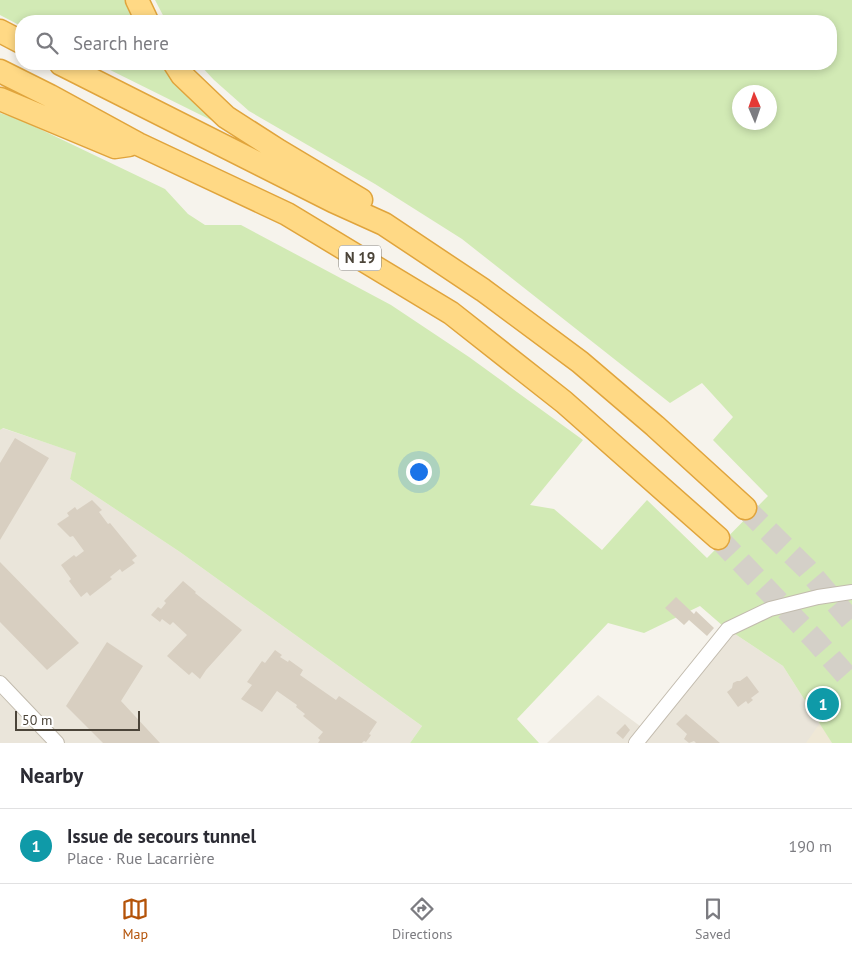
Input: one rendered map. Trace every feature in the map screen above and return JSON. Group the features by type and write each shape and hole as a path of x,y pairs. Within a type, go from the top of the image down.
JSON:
{"highway":[{"path":"137,0 143,15"},
{"path":"0,31 15,39"},
{"name":"N 19","path":"73,70 333,201 384,224 483,290 580,362 655,426 745,508"},
{"path":"179,70 226,117 360,199 384,224"},
{"name":"N 19","path":"0,71 138,144 287,214 451,313 564,402 718,538"},
{"path":"0,100 115,147 138,144"}],"street":[{"path":"636,743 728,629 770,609 818,597 852,592"},
{"path":"0,683 57,743"}],"shaded area":[{"path":"2,428 77,453 70,479 180,552 422,726 410,743 0,743 0,430"},
{"path":"723,626 783,666 832,743 547,743 598,695 640,726"},
{"path":"820,723 832,743 806,743"}],"green space":[{"path":"0,0 131,0 139,15 15,15 15,23 0,15"},
{"path":"155,0 852,0 852,743 832,743 783,666 723,626 700,606 644,633 608,623 517,719 539,743 410,743 422,726 180,552 70,479 76,453 3,428 0,430 0,113 21,120 165,189 188,214 205,225 241,225 391,305 469,357 583,440 530,505 554,509 602,550 647,500 707,558 768,496 713,440 733,417 702,383 670,403 462,239 375,184 249,111 205,70 837,70 837,15 163,15"},
{"path":"110,70 171,70 219,124"}],"building":[{"path":"15,438 49,458 0,540 0,463"},
{"path":"92,500 102,510 99,512 108,524 110,523 137,556 132,560 135,563 122,572 120,569 110,577 112,579 90,596 87,592 81,597 69,581 71,579 61,565 74,555 76,557 84,551 73,536 70,537 57,524 69,516 67,513 75,507 77,510"},
{"path":"0,562 79,643 47,670 0,622"},
{"path":"183,581 195,593 242,630 200,679 192,672 189,675 167,656 187,635 173,622 170,625 162,619 160,622 151,615 158,607 161,609 166,603 164,601"},
{"path":"676,597 694,614 696,611 714,628 707,636 689,620 684,625 665,608"},
{"path":"107,642 143,666 121,701 160,743 103,743 66,706"},
{"path":"275,650 282,655 280,657 288,662 289,660 303,670 300,675 336,700 339,696 377,722 366,742 318,743 320,740 318,738 323,732 303,716 305,714 296,707 297,705 277,691 262,712 241,699 252,685 247,682 262,661 265,663"},
{"path":"747,676 759,692 751,698 753,700 748,704 746,701 738,707 727,692 732,688 733,683"},
{"path":"817,688 836,714 828,720 809,694"},
{"path":"686,714 720,743 696,743 694,741 689,743 684,739 687,734 676,724"},
{"path":"625,724 630,730 623,739 616,733"}],"tunnel":[{"path":"745,508 807,569 852,622"},
{"path":"718,538 816,641 852,682"}],"place":[{"name":"Issue de secours tunnel","path":"823,704"}]}
